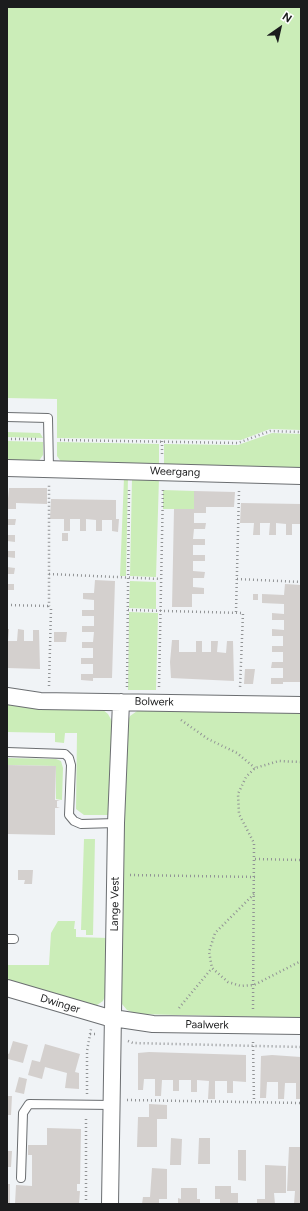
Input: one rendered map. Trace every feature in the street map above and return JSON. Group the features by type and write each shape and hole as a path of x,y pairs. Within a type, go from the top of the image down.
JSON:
{"street":[{"name":"Weergang","path":"7,468 301,476"},
{"name":"Bolwerk","path":"7,696 48,701 301,705"},
{"name":"Lange Vest","path":"110,1204 113,1102 116,823 124,702"},
{"name":"Dwinger","path":"7,988 114,1027"},
{"name":"Paalwerk","path":"114,1027 153,1024 301,1026"}],"lane":[{"path":"7,417 48,418 49,469"},
{"path":"7,752 65,754 69,758 71,765 69,815 74,821 80,824 116,823"},
{"path":"21,1178 23,1113 29,1104 113,1102"}],"path":[{"path":"7,439 238,443 270,431 301,432"},
{"path":"159,702 163,472 162,441"},
{"path":"48,701 51,609 49,606 49,469"},
{"path":"124,702 128,610 130,471"},
{"path":"236,612 240,474"},
{"path":"49,574 161,579"},
{"path":"237,579 301,582"},
{"path":"7,605 49,606"},
{"path":"128,610 243,613 240,704"},
{"path":"176,703 176,713 179,719 208,739 236,753 255,768"},
{"path":"254,1102 253,1026 255,858 254,843 239,814 238,794 246,777 255,768 279,761 301,762"},
{"path":"255,858 301,860"},
{"path":"116,875 255,877"},
{"path":"254,894 215,933 209,952 212,968 228,982 241,986 254,985 301,961"},
{"path":"178,1024 178,1009 212,968"},
{"path":"90,1034 114,1027 133,1043 301,1047"},
{"path":"113,1102 301,1103"}],"green space":[{"path":"7,7 301,7 301,430 270,429 241,440 57,438 57,399 7,398"},
{"path":"7,432 40,433 43,438 7,437"},
{"path":"272,433 301,434 301,468 164,465 164,444 238,445"},
{"path":"7,441 43,442 43,455 38,462 7,461"},
{"path":"57,442 159,444 159,465 62,463 57,456"},
{"path":"128,477 126,576 120,576 124,478"},
{"path":"132,478 159,478 156,577 130,576"},
{"path":"163,490 194,491 194,509 163,509"},
{"path":"130,581 156,582 156,609 129,608"},
{"path":"129,612 158,613 156,690 128,690"},
{"path":"7,701 102,709 108,714 113,723 109,815 84,815 76,809 77,733 65,733 64,743 55,742 55,733 7,732"},
{"path":"140,709 301,712 301,1018 136,1014 127,1010 122,1004 120,995 126,726 130,716"},
{"path":"7,758 56,759 61,761 63,768 62,800 56,799 56,766 7,765"},
{"path":"84,839 95,839 93,935 86,935 86,930 81,930"},
{"path":"58,921 75,921 74,929 76,929 76,937 108,938 106,994 103,1001 97,1005 94,1006 7,982 7,965 49,965 51,933"}],"building":[{"path":"9,488 47,488 47,504 16,503 16,509 7,509"},
{"path":"194,491 235,492 234,507 206,507 206,513 194,513 194,523 206,523 205,529 194,529 193,539 205,539 205,545 193,545 193,555 205,555 205,561 193,561 193,571 205,572 204,578 193,578 193,587 204,588 204,594 192,594 192,607 172,607 174,509 194,509"},
{"path":"51,499 116,500 116,519 119,519 118,532 112,531 112,520 102,520 102,531 96,531 96,520 86,519 86,531 80,531 80,519 70,519 70,531 64,531 64,519 50,519"},
{"path":"241,503 301,504 301,524 292,524 292,535 286,535 286,524 276,523 276,535 269,535 270,523 260,523 260,535 253,535 254,523 240,523"},
{"path":"7,519 16,519 15,525 7,525"},
{"path":"62,533 68,533 68,541 62,541"},
{"path":"7,535 15,535 15,542 7,541"},
{"path":"7,551 15,551 15,558 7,557"},
{"path":"7,567 15,568 14,574 7,574"},
{"path":"95,580 115,581 112,678 93,678 93,681 81,680 81,674 93,674 93,664 81,664 81,658 93,658 93,648 82,648 82,642 93,642 94,632 82,632 82,626 94,626 94,616 82,616 82,610 94,610 94,600 83,599 83,593 94,593"},
{"path":"7,584 14,584 14,590 7,590"},
{"path":"285,584 301,585 301,682 271,684 271,678 283,678 283,668 271,668 272,662 283,662 283,652 272,652 272,646 283,646 283,636 272,636 272,629 284,630 284,620 272,620 272,613 284,614 284,604 262,603 262,594 284,595"},
{"path":"253,594 258,594 258,600 253,600"},
{"path":"7,629 9,629 8,641 17,641 18,629 24,630 24,641 33,641 33,630 39,630 40,669 7,668"},
{"path":"54,632 67,632 66,642 54,642"},
{"path":"172,640 179,640 179,652 196,652 196,641 202,641 202,652 211,652 211,641 218,641 217,652 226,653 227,641 233,641 234,681 171,678 170,662"},
{"path":"245,669 255,669 253,684 244,684"},
{"path":"7,765 56,766 55,800 60,800 57,801 57,807 60,808 55,808 55,835 7,834"},
{"path":"18,870 33,870 32,884 24,884 25,880 18,880"},
{"path":"13,1041 28,1045 23,1063 8,1059 7,1062 7,1053 9,1054"},
{"path":"45,1044 80,1054 75,1072 79,1073 79,1089 65,1088 67,1073 45,1067 42,1079 28,1075 32,1060 40,1062"},
{"path":"149,1052 246,1055 246,1082 233,1081 233,1093 227,1093 227,1081 215,1081 215,1099 208,1099 209,1081 197,1080 197,1092 191,1092 191,1080 179,1080 179,1091 173,1091 173,1080 162,1080 161,1096 155,1096 155,1079 144,1079 143,1090 138,1090 138,1053"},
{"path":"272,1055 301,1057 301,1099 296,1099 296,1083 285,1083 284,1099 278,1099 278,1082 267,1082 266,1098 260,1098 261,1056"},
{"path":"19,1077 27,1079 24,1094 15,1092"},
{"path":"7,1096 12,1096 11,1115 7,1115"},
{"path":"149,1104 167,1105 167,1119 157,1119 157,1147 137,1147 138,1117 149,1117"},
{"path":"47,1128 81,1129 80,1184 77,1184 77,1191 80,1191 79,1204 15,1204 16,1185 32,1186 32,1155 28,1155 28,1145 47,1145"},
{"path":"171,1138 182,1139 181,1165 170,1165"},
{"path":"199,1138 210,1138 210,1164 198,1164"},
{"path":"289,1147 301,1147 301,1204 294,1204 295,1191 287,1191"},
{"path":"238,1150 246,1150 246,1181 238,1180"},
{"path":"7,1151 12,1151 11,1167 7,1167"},
{"path":"265,1165 286,1166 286,1193 274,1193 275,1204 257,1204 257,1199 265,1199"},
{"path":"152,1168 167,1169 167,1199 159,1199 159,1204 142,1204 143,1197 150,1197"},
{"path":"7,1184 10,1184 10,1204 7,1204"},
{"path":"215,1186 231,1186 231,1193 238,1193 238,1204 220,1204 220,1199 215,1199"},
{"path":"181,1188 197,1188 197,1199 200,1199 200,1204 178,1204 178,1198 181,1199"}]}
